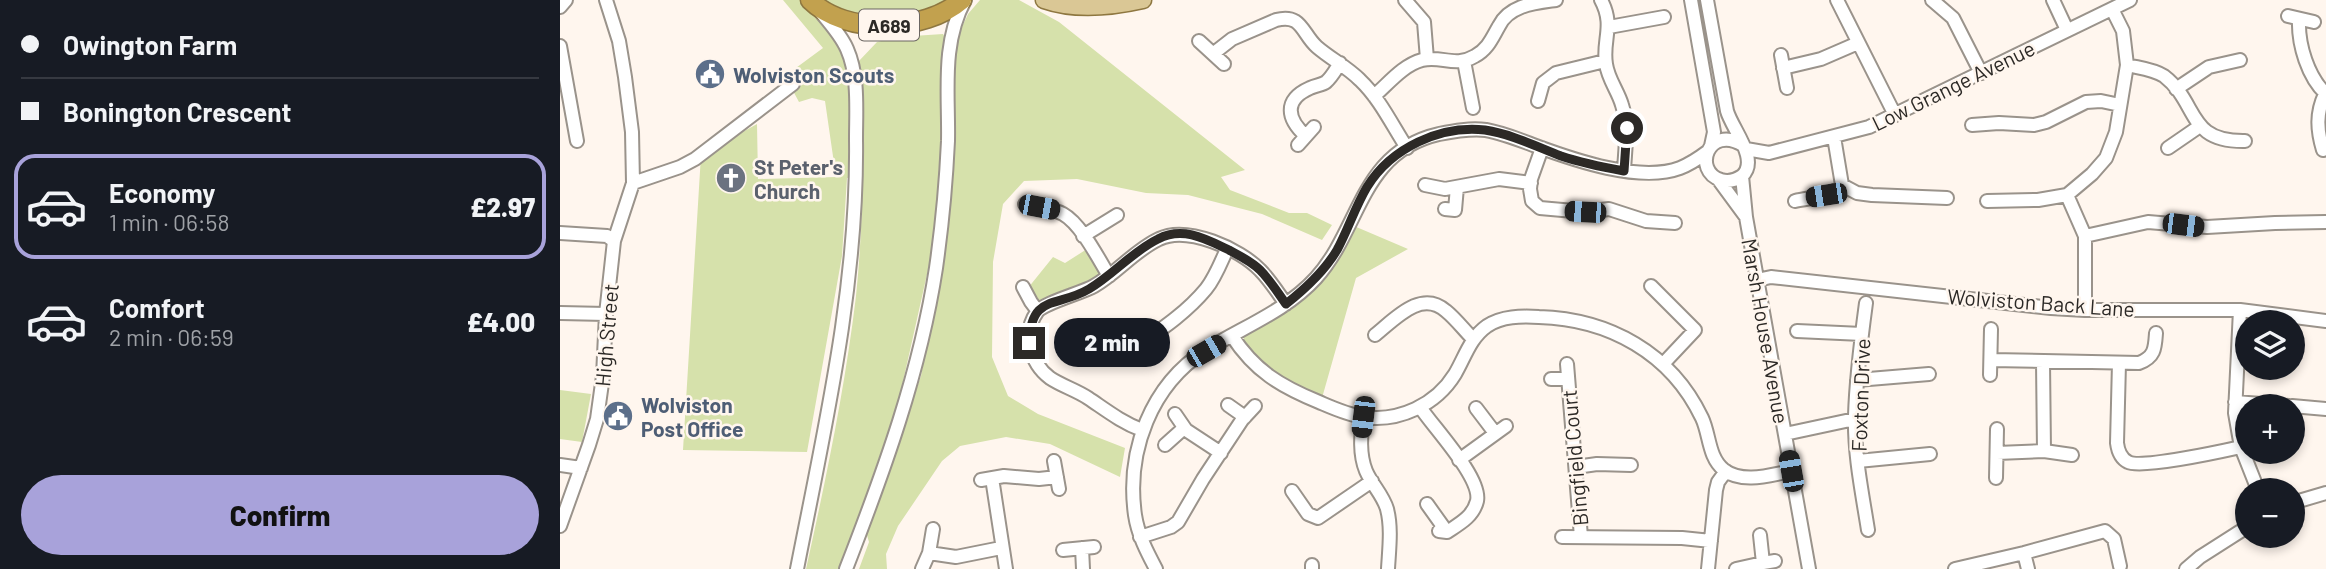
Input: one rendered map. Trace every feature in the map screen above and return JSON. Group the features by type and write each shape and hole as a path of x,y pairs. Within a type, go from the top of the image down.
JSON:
{"highway":[{"name":"A689","path":"813,3 837,18 872,26 933,18 964,0"}],"main road":[{"path":"1044,0 1100,7 1143,0"}],"street":[{"path":"560,7 566,0"},
{"name":"High Street","path":"560,526 589,445 601,399 614,241 633,183 632,132 626,88 619,41 607,0"},
{"path":"846,569 898,425 928,308 945,203 948,53 955,21 964,0"},
{"path":"1405,0 1424,22 1427,59"},
{"path":"1374,96 1409,65 1427,59 1464,61 1485,49 1499,25 1510,13 1522,6 1556,0"},
{"path":"1601,0 1606,8 1609,27 1605,61 1627,128 1624,171"},
{"name":"Marsh House Avenue","path":"1690,0 1714,132 1706,160 1714,176 1746,217"},
{"name":"Marsh House Avenue","path":"1707,0 1727,111 1749,162 1743,174 1746,217 1809,569"},
{"path":"1837,0 1895,116"},
{"path":"1932,0 1953,18 1981,73"},
{"path":"2053,0 2067,30"},
{"name":"Low Grange Avenue","path":"1743,174 1769,153 1834,137 1895,116 2130,0"},
{"path":"797,569 840,352 855,210 856,117 851,63 844,43 813,3"},
{"path":"1995,205 2067,195 2106,159 2116,132 2127,65 2123,32 2112,9"},
{"path":"1609,27 1656,15"},
{"path":"1213,53 1232,38 1283,18 1297,22 1317,47 1361,81 1374,96 1407,148"},
{"path":"2314,22 2293,18 2313,80 2326,94 2318,113 2321,153"},
{"path":"1199,41 1224,64"},
{"path":"1787,88 1782,61 1821,60 1858,43"},
{"path":"560,46 577,141"},
{"path":"2176,89 2220,57 2240,60"},
{"path":"1464,61 1463,93 1473,108"},
{"path":"1538,101 1543,83 1563,70 1605,61"},
{"path":"1306,136 1293,122 1291,111 1294,100 1302,92 1328,81 1340,63"},
{"path":"2127,65 2161,74 2176,89 2200,126 2213,137 2231,146 2245,141"},
{"path":"1531,75 1543,83"},
{"path":"633,183 695,159 790,90"},
{"path":"1972,125 1989,118 2034,125 2046,122 2086,102 2101,101 2120,105"},
{"path":"560,128 574,126"},
{"path":"2168,148 2183,144 2200,126"},
{"path":"1156,569 1140,537 1135,517 1133,474 1142,430 1159,397 1181,369 1206,351 1286,304 1309,285 1328,264 1375,175 1407,148 1434,135 1473,129 1504,135 1586,163 1624,171 1663,171 1679,168 1709,149 1716,141 1726,138 1734,139 1744,147"},
{"path":"1803,195 1837,191 1842,185 1834,137"},
{"name":"Low Grange Avenue","path":"1744,147 1769,153"},
{"path":"1542,148 1531,183 1532,201 1540,208 1585,212 1609,209 1646,222 1656,216 1675,221"},
{"path":"1679,168 1734,180 1743,174"},
{"path":"1425,186 1441,182 1457,187 1499,179 1531,183"},
{"path":"1842,185 1857,193 1872,195 1942,198 1937,212"},
{"path":"1445,209 1455,210 1457,187"},
{"path":"2067,195 2085,236 2085,310"},
{"path":"1025,204 1040,201 1065,215 1083,236 1109,276"},
{"path":"1083,236 1100,218 1116,215"},
{"path":"2085,236 2148,222 2207,227 2326,222"},
{"path":"560,233 607,236 614,241"},
{"path":"1142,430 1111,415 1041,370 1029,343 1032,321 1037,310 1084,292 1150,244 1171,234 1203,237 1247,259 1259,269 1286,304"},
{"path":"1119,359 1136,340 1167,326 1206,289 1227,249"},
{"name":"Wolviston Back Lane","path":"1757,280 1771,277 2085,310 2235,310"},
{"path":"1023,284 1037,310"},
{"path":"1651,286 1683,319 1698,327 1663,364"},
{"path":"1375,335 1410,307 1430,302 1448,312 1473,339"},
{"name":"Foxton Drive","path":"1866,303 1855,419 1868,530"},
{"path":"560,313 606,314"},
{"path":"1232,335 1253,363 1273,380 1320,402 1363,417 1389,418 1420,407 1446,385 1473,339 1489,324 1508,318 1570,319 1606,328 1663,364 1696,406 1713,457 1726,471 1747,478 1791,471"},
{"name":"Wolviston Back Lane","path":"2305,318 2326,321"},
{"path":"1990,375 1992,329"},
{"path":"1797,331 1862,334"},
{"path":"1991,360 2139,362 2147,360 2154,350 2155,333"},
{"path":"2043,362 2044,451"},
{"path":"2119,363 2117,443 2124,459 2130,463 2149,463 2235,448"},
{"name":"Bingfield Court","path":"1567,364 1581,537"},
{"path":"1857,380 1929,374"},
{"name":"Bingfield Court","path":"1550,379 1567,379"},
{"path":"1228,405 1245,417"},
{"path":"1140,537 1178,522 1203,479 1245,417 1255,407"},
{"path":"1420,407 1459,460 1478,492 1471,515 1443,532 1427,504"},
{"path":"2305,407 2326,409"},
{"path":"1476,408 1495,433"},
{"path":"1175,414 1192,435 1221,453"},
{"path":"1363,417 1361,453 1366,472 1383,499 1388,514 1388,569"},
{"path":"1785,434 1855,419"},
{"path":"1459,460 1506,426"},
{"path":"1165,445 1184,428"},
{"path":"1996,478 1997,429"},
{"path":"1997,453 2044,451 2072,455"},
{"path":"1858,461 1930,456"},
{"path":"1576,467 1608,458 1631,465"},
{"path":"1006,569 1001,548 998,503 987,479 1008,475 1058,483 1054,461"},
{"path":"560,465 581,468"},
{"path":"1708,569 1716,490 1726,471"},
{"path":"1293,491 1308,514 1318,518 1372,481"},
{"path":"2305,499 2326,493"},
{"path":"1955,569 2024,554 2107,527 2114,539 2121,565"},
{"path":"922,569 929,553 933,529"},
{"path":"1736,569 1769,562 1760,535"},
{"path":"2186,569 2235,535"},
{"path":"1562,537 1682,538 1711,541"},
{"path":"929,553 956,557 1001,548"},
{"path":"1063,550 1088,548 1083,569"},
{"path":"2024,554 2028,569"}],"green space":[{"path":"783,0 803,0 841,48 849,69 853,124 853,177 847,178 842,256 807,452 683,450 701,155 757,124 758,179 836,177 825,101 812,98 799,102 785,76 823,48"},
{"path":"819,0 945,0 912,15 871,19 845,15"},
{"path":"980,0 1019,0 1059,22 1245,170 1221,177 1230,190 1289,213 1307,213 1332,225 1322,240 1262,214 1188,195 1146,193 1077,179 1024,181 1003,204 993,262 992,357 1008,396 1038,414 1125,448 1120,477 1050,444 1006,437 960,446 942,461 898,526 886,554 887,569 859,569 869,542 866,532 921,376 943,255 953,161 955,42 968,14"},
{"path":"943,34 946,39 945,145 932,252 898,404 840,569 806,569 834,433 856,296 862,179 858,62 877,42 898,37"},
{"path":"1354,226 1408,249 1356,278 1322,398 1263,365 1247,346 1243,335 1323,278 1340,255"},
{"path":"1087,249 1103,275 1040,304 1028,288 1053,257 1065,263"},
{"path":"560,390 591,394 582,442 560,439"}],"place":[{"name":"Wolviston Scouts","path":"710,74"},
{"name":"St Peter's Church","path":"731,178"},
{"name":"Wolviston Post Office","path":"618,416"}],"route":[{"path":"1029,343 1029,333 1037,310 1084,292 1159,238 1171,234 1203,237 1247,259 1259,269 1286,304 1309,285 1328,264 1375,175 1407,148 1434,135 1473,129 1488,131 1562,156 1624,171 1627,128"}]}
